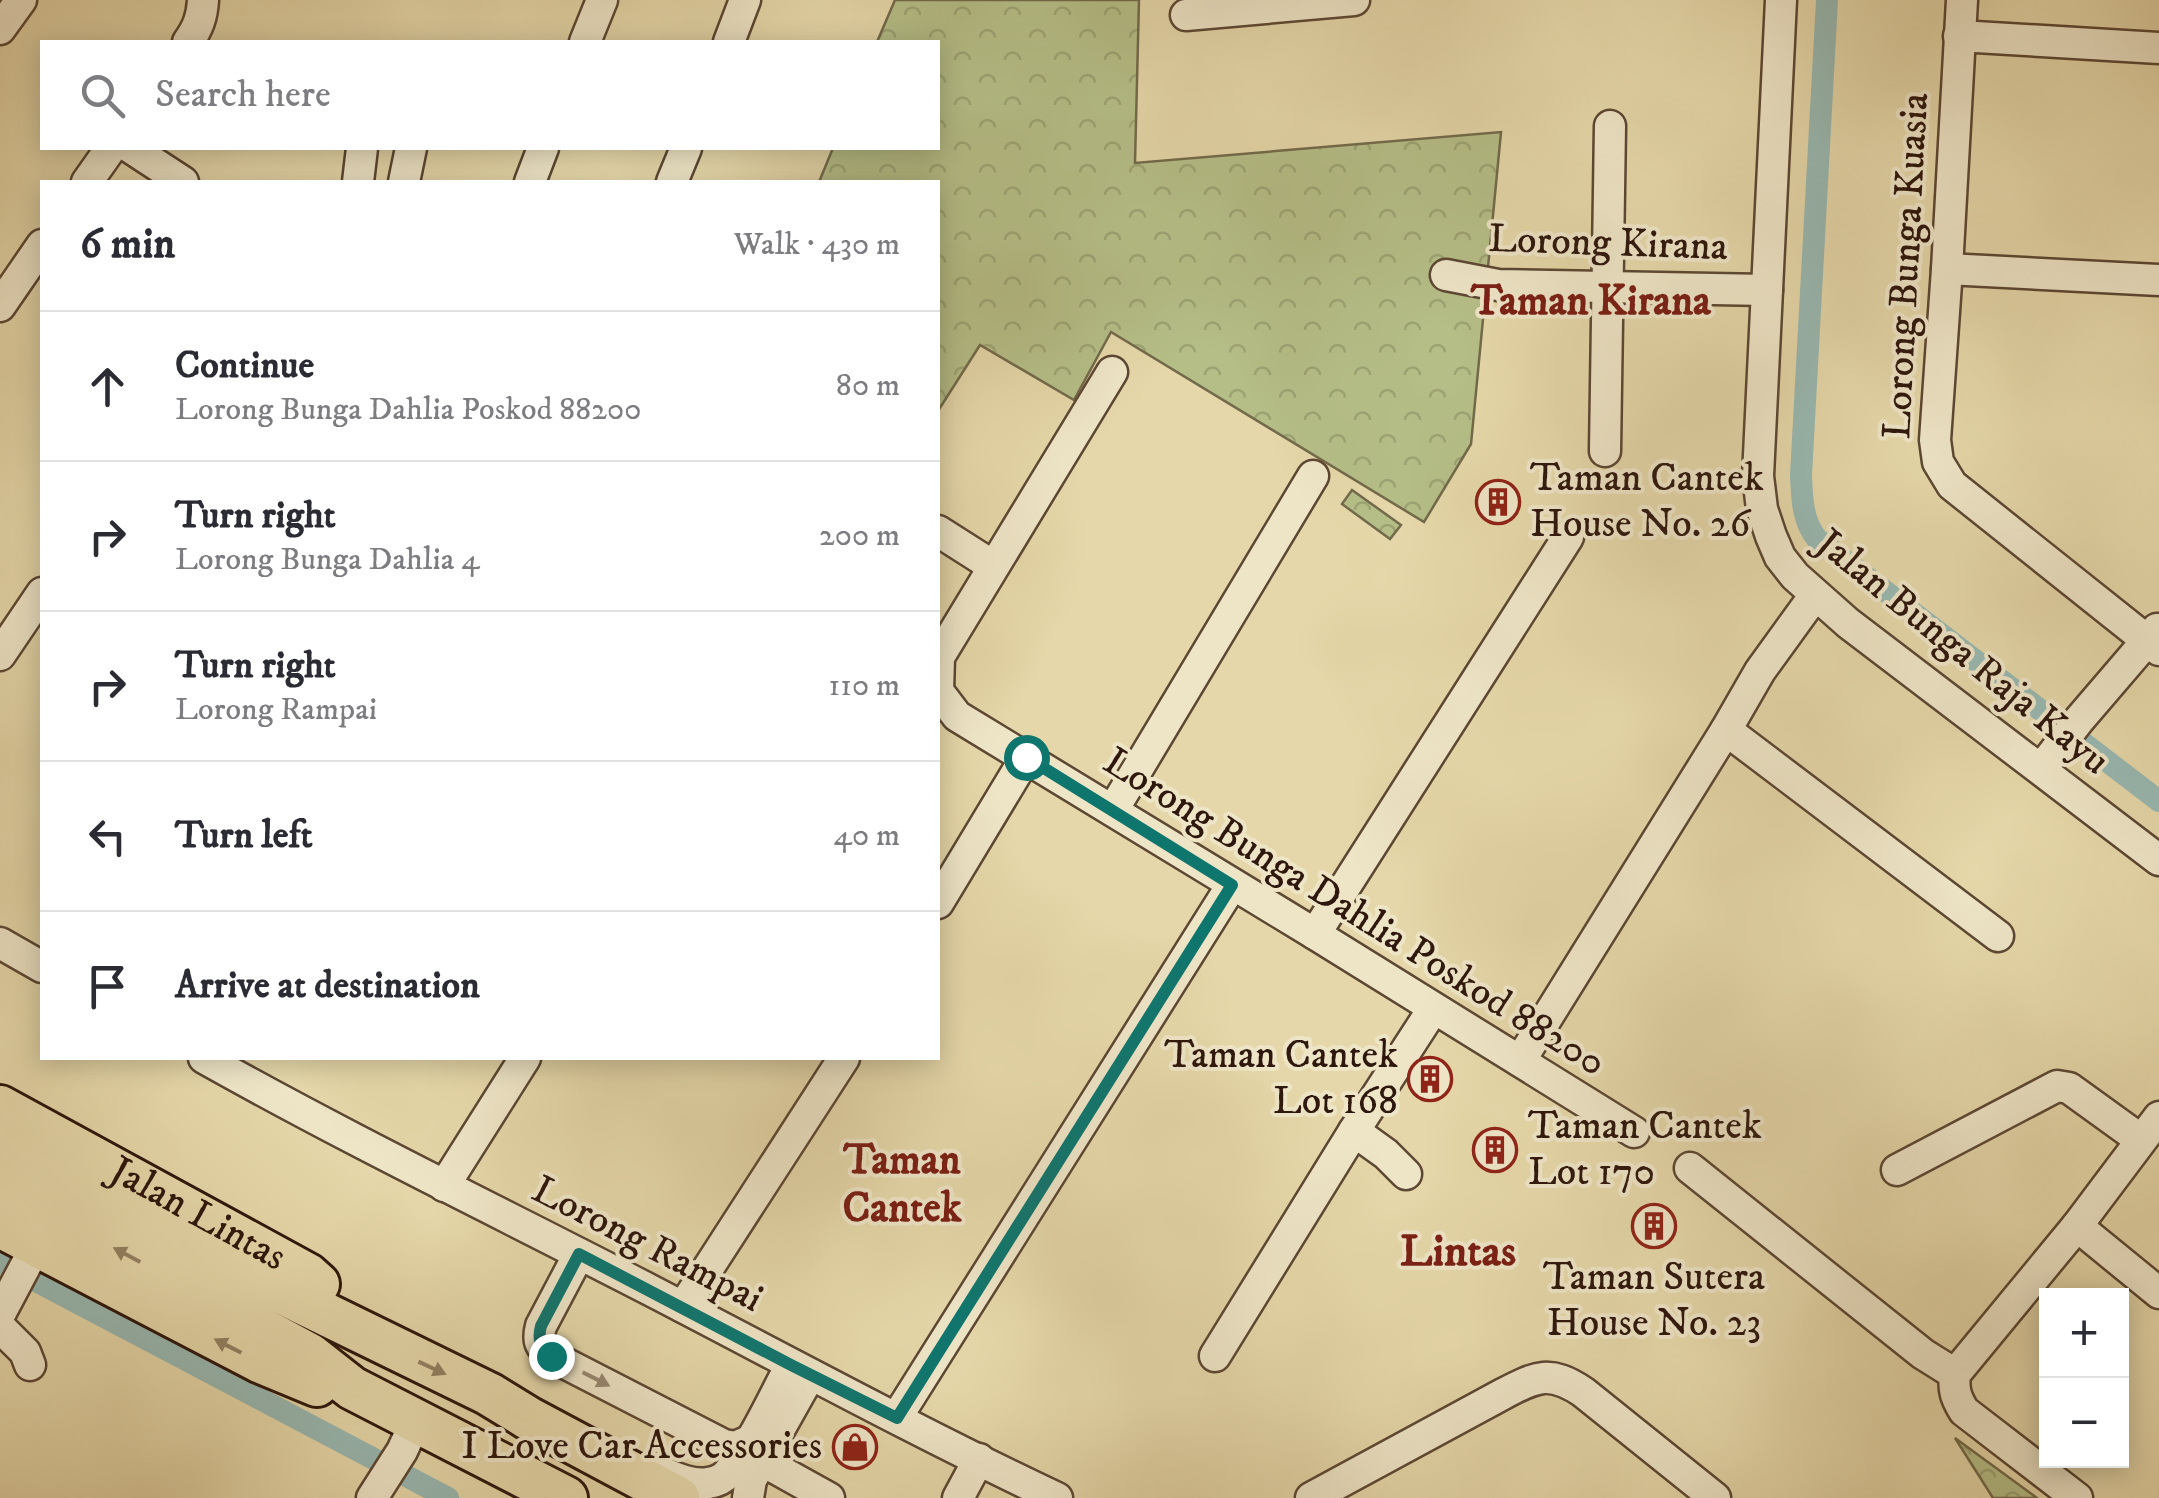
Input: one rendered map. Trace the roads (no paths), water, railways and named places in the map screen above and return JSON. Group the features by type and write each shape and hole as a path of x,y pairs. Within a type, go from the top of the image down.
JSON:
{"highway":[{"name":"Jalan Lintas","path":"0,1107 308,1275 381,1341"},
{"name":"Jalan Lintas","path":"0,1148 188,1247 490,1394 678,1498"},
{"name":"Jalan Lintas","path":"0,1188 310,1355 409,1436 566,1498"},
{"name":"Jalan Lintas","path":"18,1236 259,1362 315,1385 352,1388"}],"street":[{"path":"0,29 22,0"},
{"path":"190,40 198,29 203,0"},
{"path":"586,40 602,0"},
{"path":"730,40 746,0"},
{"path":"1186,15 1354,0"},
{"name":"Jalan Bunga Raja Kayu","path":"1782,0 1758,476 1762,509 1780,557 1795,576 1848,622 2050,758 2159,860"},
{"name":"Lorong Bunga Kuasia","path":"1962,0 1935,440 1938,462 1952,486 2155,640"},
{"path":"1959,36 2159,48"},
{"path":"1605,450 1610,126"},
{"path":"87,180 110,150"},
{"path":"134,150 180,180"},
{"path":"358,180 362,150"},
{"path":"404,180 411,150"},
{"path":"531,180 543,150"},
{"path":"673,180 685,150"},
{"path":"0,306 40,248"},
{"path":"1948,268 2159,280"},
{"name":"Lorong Kirana","path":"1446,275 1498,286 1767,290"},
{"path":"940,654 1112,372"},
{"path":"1112,810 1313,476"},
{"path":"940,533 993,566"},
{"path":"1315,934 1568,537"},
{"path":"1760,672 1785,613 1780,557"},
{"path":"1520,1061 1760,672 1815,595"},
{"path":"0,655 40,596"},
{"path":"1760,672 1797,635 1816,623 1848,622"},
{"path":"2050,758 2079,720 2155,640"},
{"name":"Lorong Bunga Dahlia Poskod 88200","path":"940,694 957,716 1634,1132"},
{"path":"1726,730 1998,936"},
{"path":"940,901 1026,757"},
{"path":"897,1418 1232,885"},
{"path":"0,943 40,965"},
{"path":"1215,1356 1433,1008"},
{"name":"Lorong Rampai","path":"213,1060 243,1067 444,1186 1043,1492"},
{"path":"444,1186 524,1060"},
{"path":"683,1307 843,1060"},
{"path":"1897,1170 2058,1086 2150,1128 2077,1226 1955,1374 1953,1388 1964,1411 2078,1498"},
{"path":"1354,1131 1406,1174"},
{"path":"1690,1168 1923,1354 1955,1374"},
{"path":"2077,1226 2159,1293"},
{"path":"18,1236 3,1313 30,1365"},
{"path":"579,1254 541,1326 540,1346 551,1356 724,1445 758,1447"},
{"path":"748,1498 758,1447 801,1370"},
{"path":"1311,1498 1526,1382 1548,1375 1584,1392 1716,1498"},
{"path":"528,1418 692,1482 707,1484 722,1479 758,1447"},
{"path":"372,1498 409,1436"},
{"path":"758,1447 775,1468 829,1498"},
{"path":"958,1498 979,1459"}],"waterway":[{"path":"1827,0 1801,475 1808,524 1817,539 2159,801"},
{"path":"0,1262 448,1498"}],"place":[{"name":"Taman Cantek House No. 26","path":"1498,502"},
{"name":"Taman Cantek Lot 168","path":"1430,1079"},
{"name":"Taman Cantek Lot 170","path":"1495,1150"},
{"name":"Taman Sutera House No. 23","path":"1654,1226"},
{"name":"I Love Car Accessories","path":"855,1447"}],"district":[{"name":"Taman Kirana","path":"1591,302"},
{"name":"Taman Cantek","path":"902,1185"},
{"name":"Lintas","path":"1458,1252"}]}
